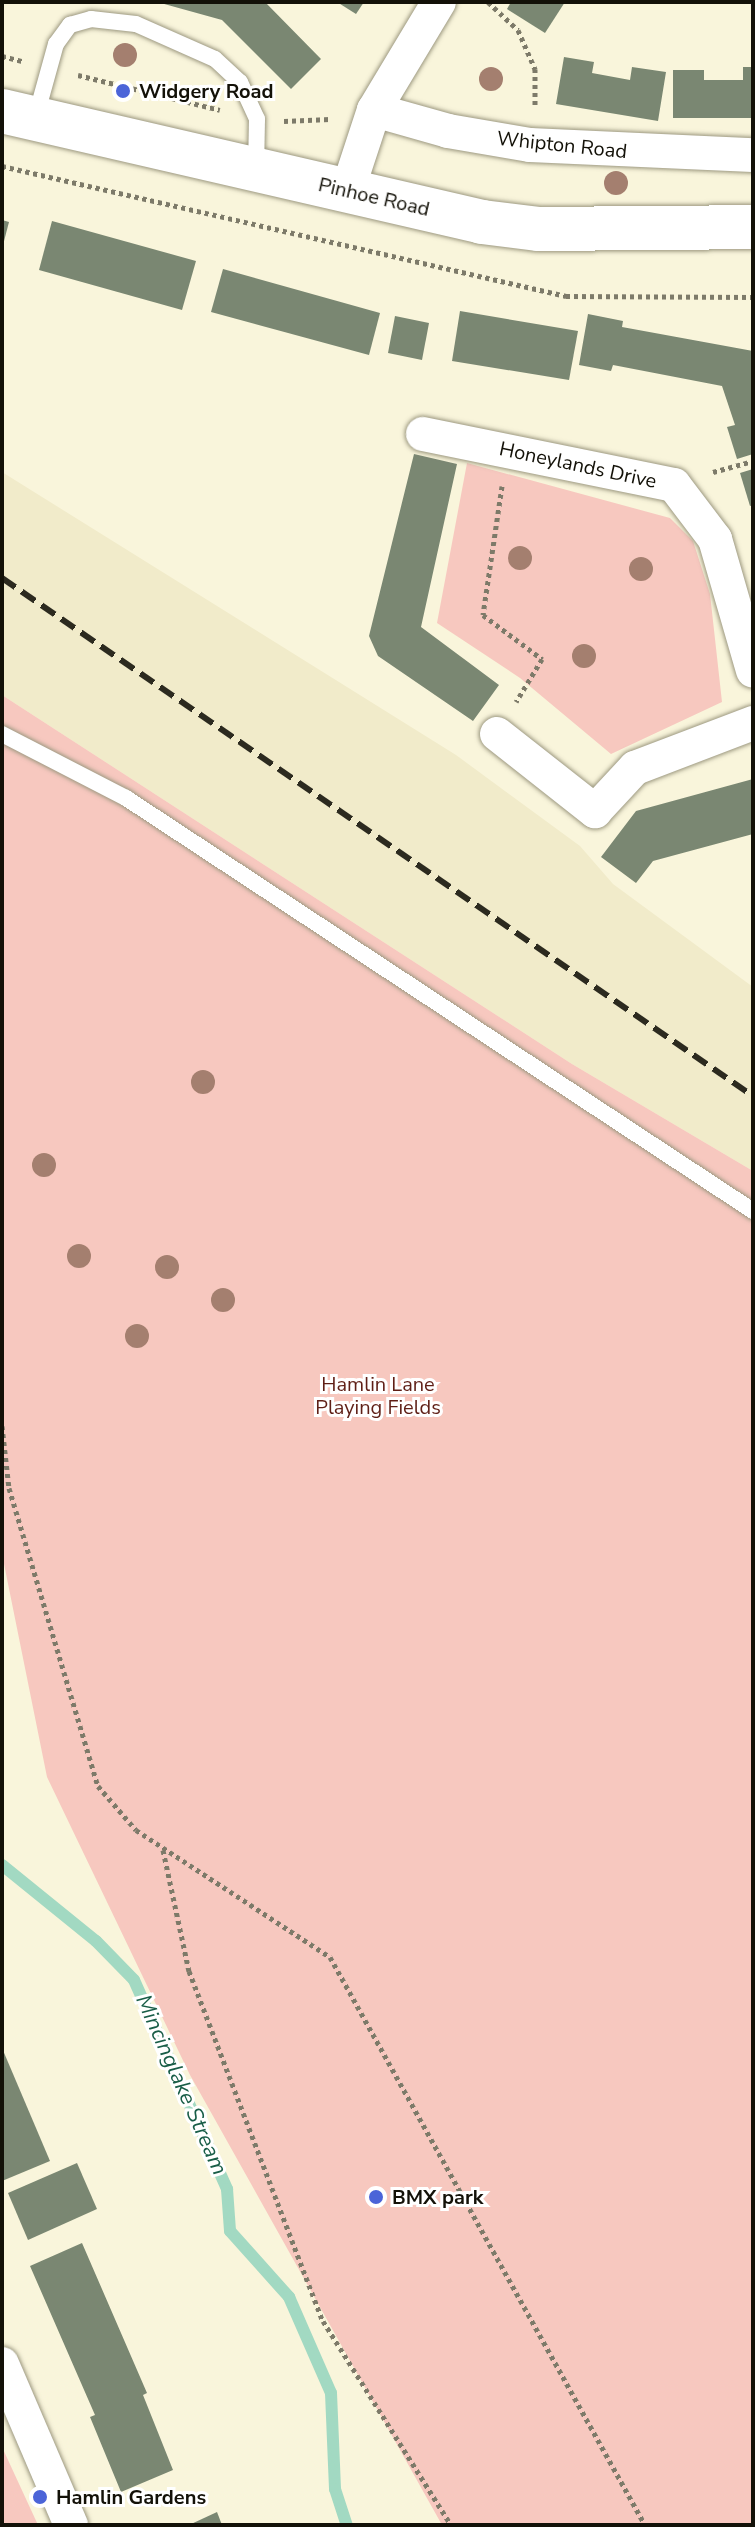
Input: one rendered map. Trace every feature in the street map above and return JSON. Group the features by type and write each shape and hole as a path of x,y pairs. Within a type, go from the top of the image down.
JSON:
{"main road":[{"name":"Pinhoe Road","path":"19,114 482,222 538,229 753,227"}],"street":[{"path":"348,189 374,110 439,2"},
{"name":"Whipton Road","path":"374,110 448,131 530,145 753,155"},
{"name":"Honeylands Drive","path":"423,434 674,485 715,539 753,671"},
{"path":"497,734 595,811 635,768 753,723"},
{"path":"2,2364 71,2525"}],"lane":[{"path":"19,114 50,68 56,44 70,25 91,19 136,24 215,59 240,82 257,119 255,171"},
{"path":"2,734 126,798 753,1211"}],"path":[{"path":"488,2 518,30 535,69 530,145"},
{"path":"50,68 257,119 312,123 374,110"},
{"path":"2,166 566,296 753,297"},
{"path":"497,734 542,659 483,615 508,450"},
{"path":"2,1426 9,1488 98,1786 136,1830 330,1957 645,2525"},
{"path":"163,1848 189,1971 323,2321 451,2525"}],"shaded area":[{"path":"2,472 456,755 580,846 613,884 753,987 753,1171 572,1064 2,695"}],"green space":[{"path":"467,463 670,518 693,541 710,594 722,702 611,754 520,678 437,623"},
{"name":"Hamlin Lane Playing Fields","path":"2,695 572,1064 753,1171 753,2525 442,2525 190,2075 47,1777 2,1554"},
{"path":"2,2447 38,2525 2,2525"}],"building":[{"path":"157,2 265,2 321,59 291,89 222,20"},
{"path":"337,2 364,2 356,14"},
{"path":"511,2 565,2 545,33 507,9"},
{"path":"564,57 594,62 592,73 630,80 632,67 666,72 658,121 556,104"},
{"path":"743,67 753,67 753,118 673,118 673,70 704,70 704,80 743,80"},
{"path":"2,220 9,222 3,245 2,245"},
{"path":"52,221 196,261 182,310 39,270"},
{"path":"223,269 380,313 369,355 211,312"},
{"path":"460,311 578,331 569,380 452,361"},
{"path":"588,314 623,321 622,327 753,351 753,454 737,459 727,427 735,425 722,386 613,365 611,371 579,365"},
{"path":"395,316 429,323 422,360 388,353"},
{"path":"414,454 457,464 421,627 499,685 473,721 378,656 369,636"},
{"path":"753,469 753,505 750,506 740,473"},
{"path":"753,779 753,834 653,861 636,883 601,857 636,811"},
{"path":"2,2048 50,2161 2,2181"},
{"path":"77,2163 97,2209 28,2240 8,2193"},
{"path":"82,2243 147,2393 143,2395 173,2470 121,2492 90,2417 95,2415 30,2266"},
{"path":"217,2512 222,2525 189,2525"}],"waterway":[{"name":"Mincinglake Stream","path":"2,1865 96,1941 134,1980 227,2189 230,2231 289,2297 331,2393 335,2489 347,2525"}],"railway":[{"path":"2,578 753,1096"}],"place":[{"name":"Widgery Road","path":"123,91"},
{"name":"BMX park","path":"376,2197"},
{"name":"Hamlin Gardens","path":"40,2497"}]}
